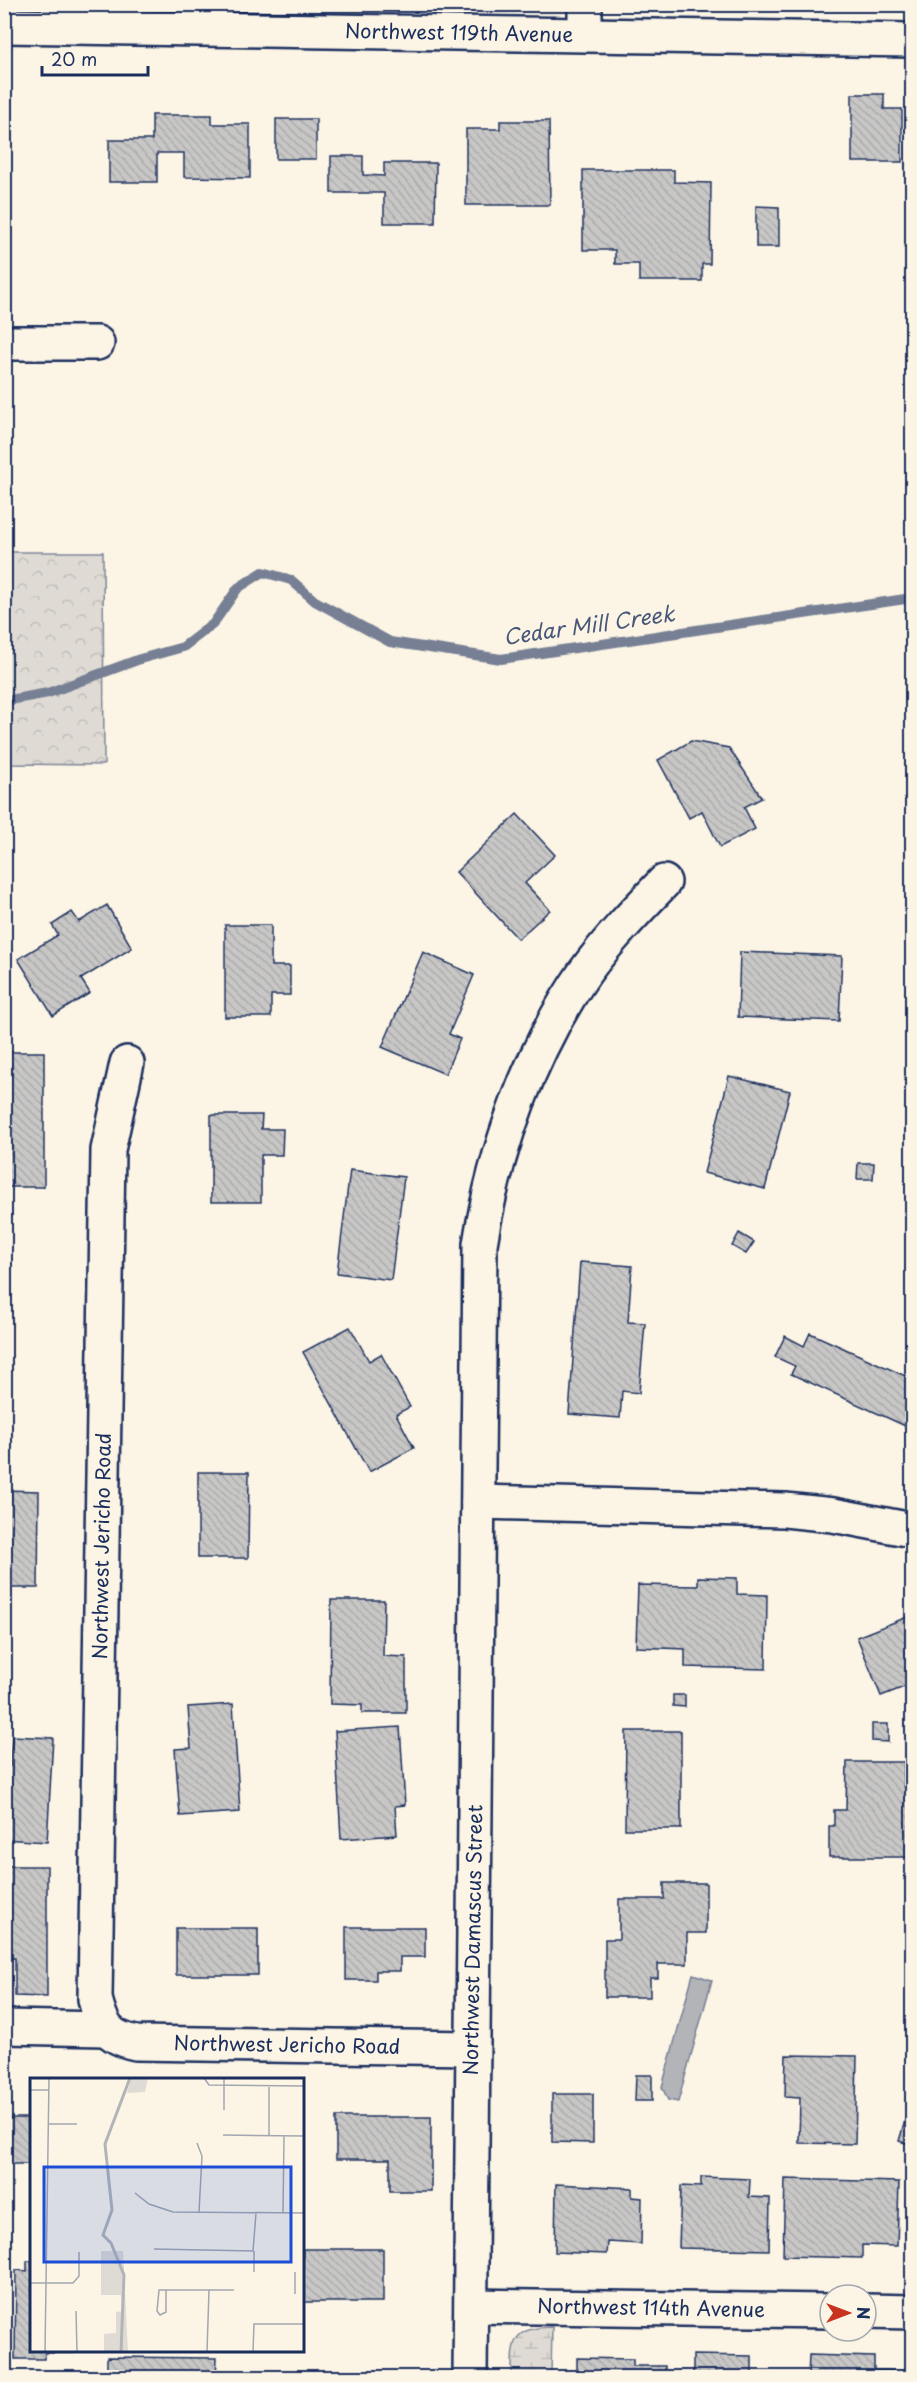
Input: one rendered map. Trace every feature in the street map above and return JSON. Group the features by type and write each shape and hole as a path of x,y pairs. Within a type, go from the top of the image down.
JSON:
{"street":[{"name":"Northwest 119th Avenue","path":"4,26 585,19 912,40"},
{"path":"4,343 97,343"},
{"name":"Northwest Damascus Street","path":"470,2378 480,1244 489,1191 529,1076 559,1013 606,946 664,882"},
{"name":"Northwest Jericho Road","path":"127,1063 108,1150 95,1999 106,2029 119,2040 136,2043 472,2048"},
{"path":"478,1502 785,1510 833,1515 912,1530"},
{"name":"Northwest Jericho Road","path":"4,2027 106,2029"},
{"name":"Northwest 114th Avenue","path":"472,2306 818,2311"},
{"path":"878,2311 912,2312"}],"green space":[{"path":"5,552 103,552 104,765 5,764"},
{"path":"552,2327 551,2377 512,2377 512,2354 521,2334 528,2330"}],"shaded area":[{"path":"693,1974 712,1980 678,2102 668,2100 662,2087"}],"building":[{"path":"852,94 884,94 884,109 902,109 902,162 852,162"},
{"path":"152,115 212,115 212,124 250,124 250,178 184,177 184,153 157,153 157,182 109,182 109,140 152,140"},
{"path":"276,119 316,119 316,159 276,159"},
{"path":"500,121 549,121 550,205 466,205 466,129 500,129"},
{"path":"331,156 363,156 363,175 384,176 384,163 436,163 435,223 384,223 384,193 331,193"},
{"path":"583,170 674,170 674,182 711,183 710,264 702,264 702,281 639,281 639,264 615,264 615,250 583,250"},
{"path":"756,206 779,207 779,247 756,247"},
{"path":"691,741 729,748 762,798 744,807 755,829 720,847 702,811 689,818 658,760"},
{"path":"517,814 555,855 525,883 550,910 518,939 456,872"},
{"path":"107,905 132,948 81,979 90,993 53,1016 18,959 58,935 52,925 72,912 79,922"},
{"path":"225,925 271,925 271,966 290,966 290,995 271,995 271,1017 225,1017"},
{"path":"423,952 474,975 449,1034 460,1039 445,1074 382,1047"},
{"path":"740,952 842,956 839,1021 738,1017"},
{"path":"4,1052 44,1052 44,1187 4,1187"},
{"path":"729,1076 790,1091 765,1189 704,1173"},
{"path":"211,1115 262,1115 261,1129 283,1129 282,1155 261,1155 261,1202 211,1202"},
{"path":"858,1163 874,1163 873,1179 857,1179"},
{"path":"350,1170 404,1177 391,1280 337,1273"},
{"path":"739,1233 754,1242 746,1254 732,1246"},
{"path":"580,1262 632,1266 628,1322 645,1323 639,1393 622,1391 620,1418 569,1414"},
{"path":"350,1327 369,1361 381,1354 410,1407 396,1414 414,1448 369,1472 303,1352"},
{"path":"810,1333 912,1379 912,1429 791,1374 795,1366 775,1357 785,1336 804,1346"},
{"path":"198,1472 249,1472 248,1558 198,1558"},
{"path":"4,1490 39,1491 38,1588 4,1588"},
{"path":"698,1577 737,1578 737,1594 767,1595 766,1669 685,1667 685,1649 636,1647 638,1585 698,1586"},
{"path":"331,1600 384,1600 383,1656 406,1657 406,1713 362,1713 362,1705 330,1704"},
{"path":"912,1615 912,1684 881,1696 857,1637"},
{"path":"673,1695 685,1695 685,1707 673,1706"},
{"path":"233,1704 240,1812 180,1816 175,1749 191,1748 188,1707"},
{"path":"872,1724 888,1724 888,1742 872,1741"},
{"path":"400,1727 405,1805 395,1806 397,1835 341,1839 335,1731"},
{"path":"626,1731 681,1731 681,1829 625,1829"},
{"path":"12,1736 53,1738 47,1842 4,1839 4,1765 10,1766"},
{"path":"847,1762 904,1762 904,1786 912,1786 912,1857 829,1857 829,1826 834,1826 834,1810 846,1810"},
{"path":"4,1866 47,1866 47,1997 15,1996 15,1958 4,1958"},
{"path":"664,1883 706,1883 706,1933 687,1933 687,1964 658,1964 658,1978 650,1978 650,1997 605,1997 605,1939 619,1939 619,1899 664,1899"},
{"path":"346,1927 425,1927 425,1957 400,1957 400,1971 376,1971 376,1980 346,1980"},
{"path":"176,1928 258,1928 258,1975 176,1975"},
{"path":"786,2055 857,2056 855,2144 799,2143 800,2098 785,2097"},
{"path":"636,2075 652,2075 652,2101 635,2101"},
{"path":"552,2094 593,2094 593,2143 552,2142"},
{"path":"912,2097 912,2145 899,2141"},
{"path":"336,2117 431,2117 431,2191 390,2191 390,2159 336,2159"},
{"path":"4,2118 30,2118 30,2164 4,2164"},
{"path":"701,2177 750,2179 749,2197 770,2198 769,2250 679,2248 681,2186 701,2187"},
{"path":"785,2179 899,2182 897,2246 862,2245 862,2258 783,2256"},
{"path":"556,2184 632,2188 632,2197 642,2198 641,2244 608,2242 607,2254 555,2252"},
{"path":"304,2249 383,2249 383,2302 304,2302"},
{"path":"27,2261 30,2261 30,2352 74,2353 45,2353 45,2359 15,2359 16,2270 27,2271"},
{"path":"693,2355 752,2356 752,2374 784,2374 783,2378 693,2378"},
{"path":"809,2355 874,2357 874,2370 906,2371 906,2378 808,2378"},
{"path":"107,2357 217,2358 216,2378 107,2378"},
{"path":"577,2358 633,2359 633,2366 665,2366 665,2378 577,2378"}],"waterway":[{"name":"Cedar Mill Creek","path":"4,701 48,693 140,659 183,647 213,624 238,588 263,572 291,580 315,601 390,642 501,659 912,598"}]}
